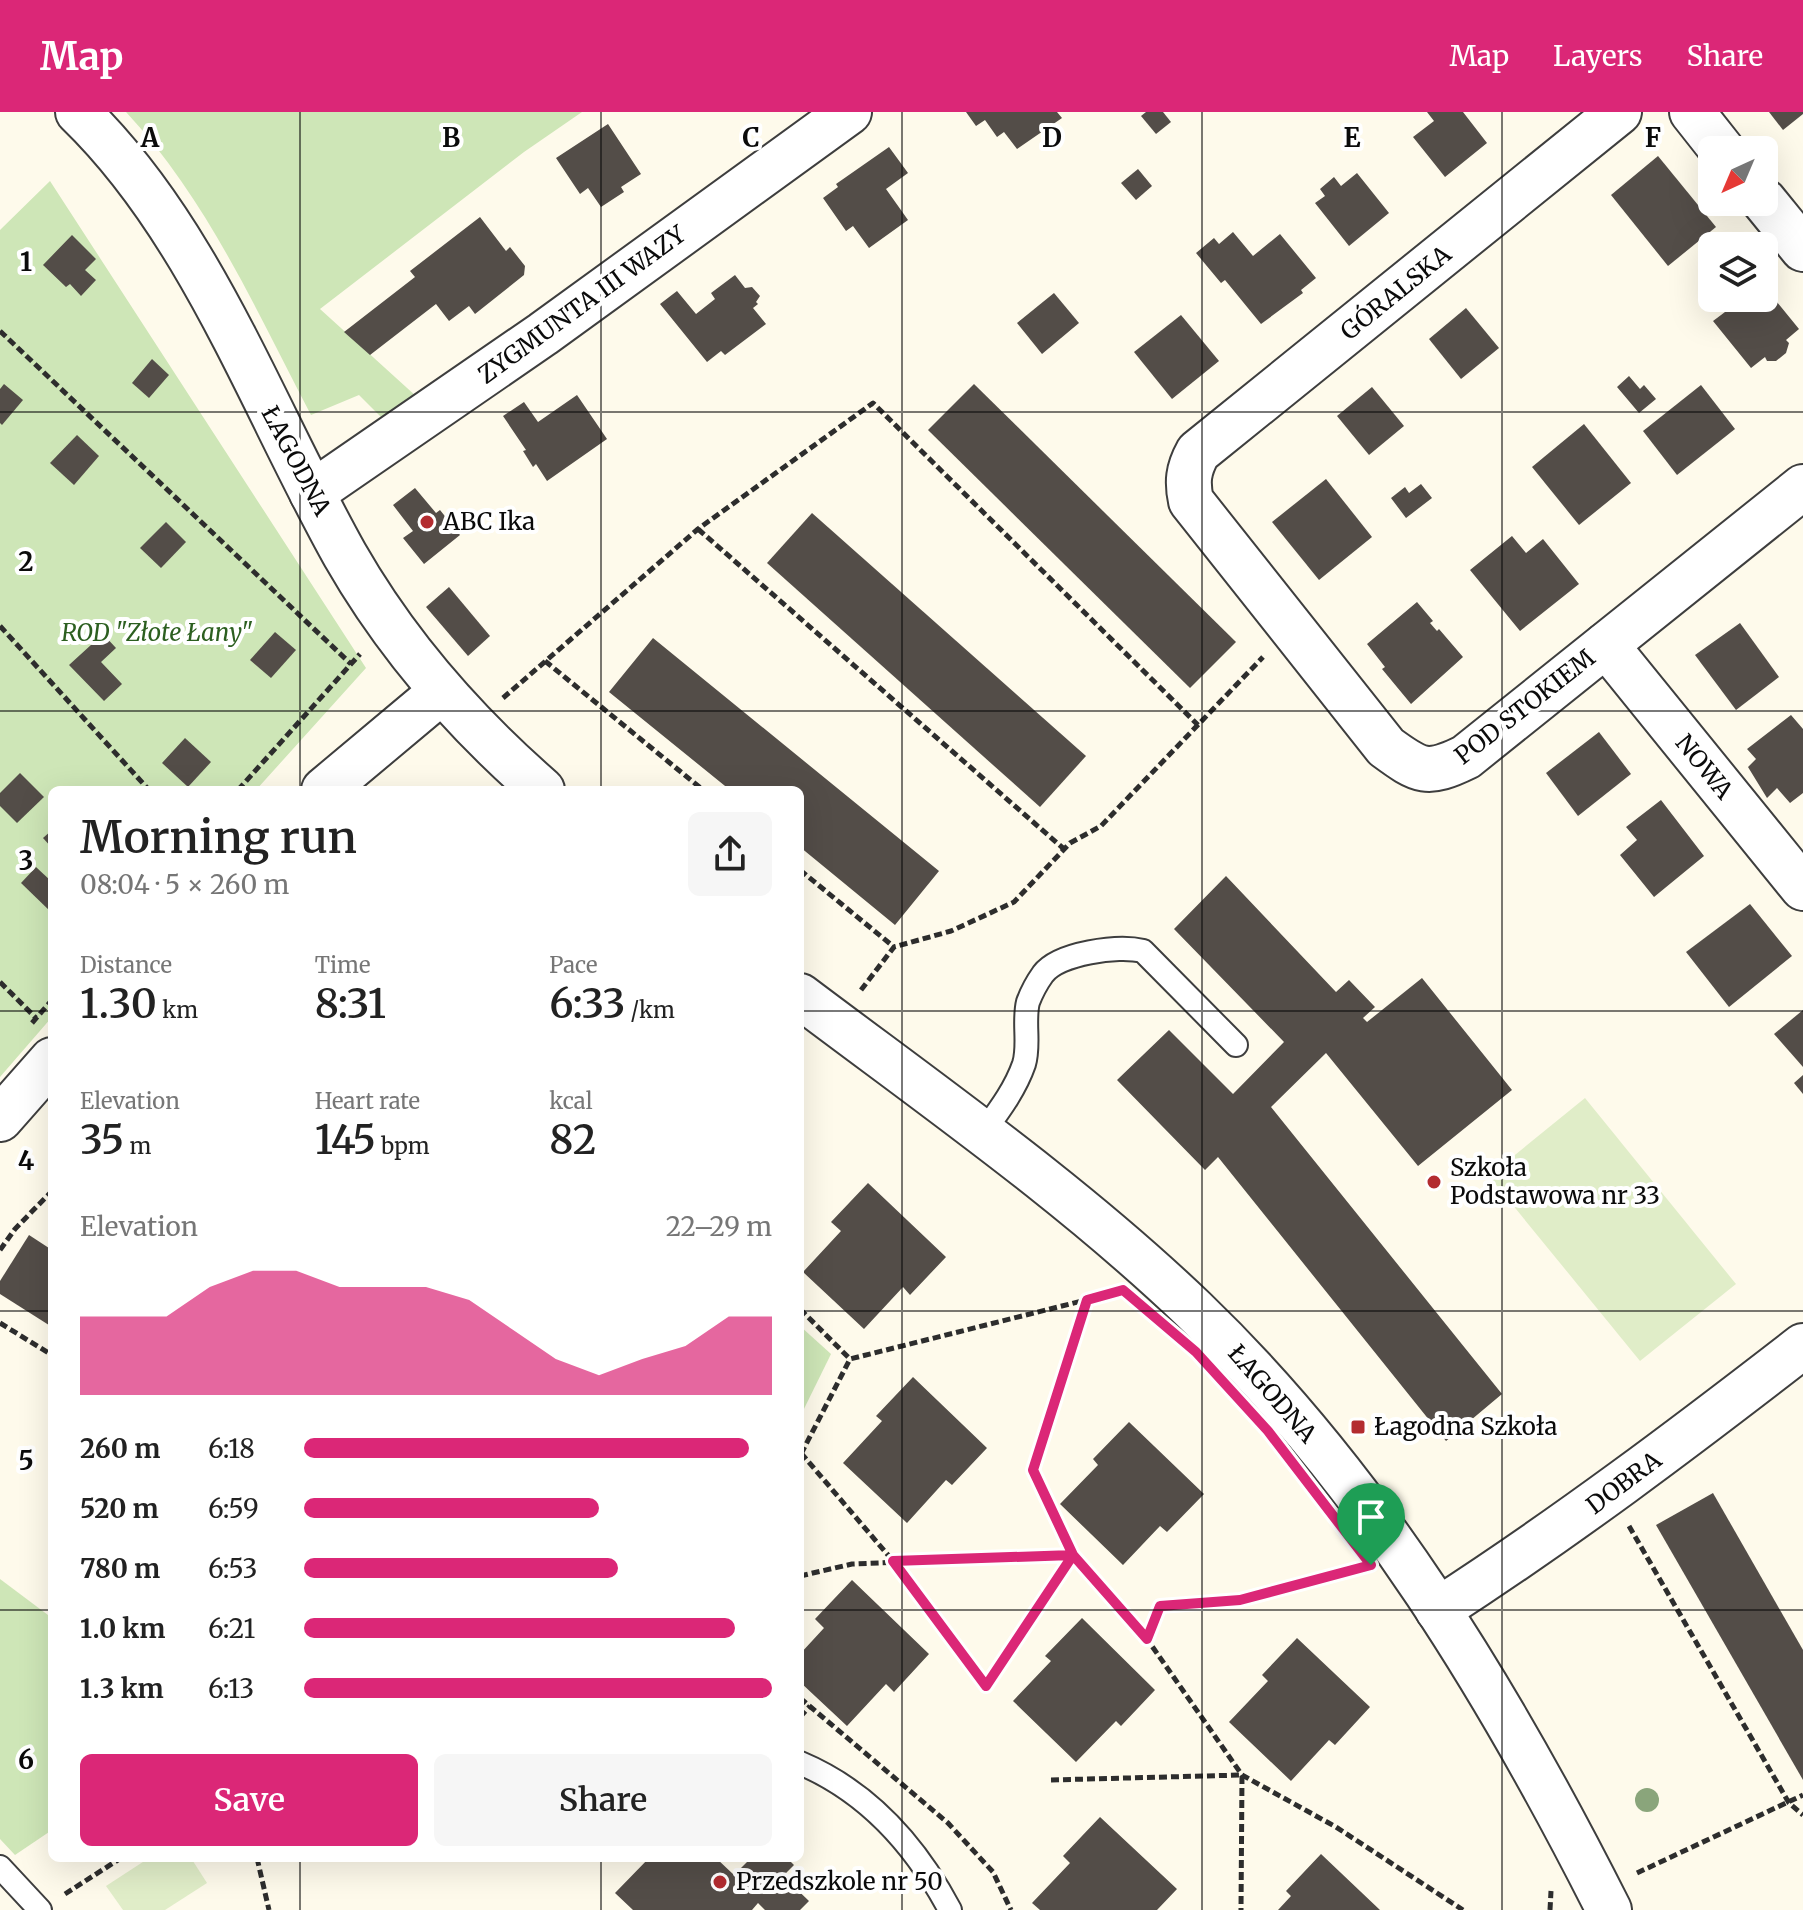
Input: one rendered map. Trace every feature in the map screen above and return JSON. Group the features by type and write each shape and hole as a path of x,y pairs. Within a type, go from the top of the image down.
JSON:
{"street":[{"name":"ŁAGODNA","path":"78,112 135,174 184,246 312,493 381,612 441,692 538,786"},
{"name":"ZYGMUNTA III WAZY","path":"312,493 543,334 849,112"},
{"name":"GÓRALSKA","path":"1188,484 1190,466 1198,452 1619,112"},
{"path":"1692,112 1711,136"},
{"path":"1776,216 1803,249"},
{"name":"POD STOKIEM","path":"1188,484 1191,501 1386,747 1411,765 1440,770 1466,757 1803,487"},
{"name":"NOWA","path":"1606,645 1803,888"},
{"path":"329,786 441,692"},
{"name":"ŁAGODNA","path":"804,1009 982,1134 1145,1266 1227,1343 1285,1406 1402,1556 1552,1799 1619,1893"},
{"path":"0,1119 48,1065"},
{"name":"DOBRA","path":"1438,1610 1610,1494 1803,1346"}],"lane":[{"path":"982,1134 1007,1100 1024,1062 1028,1003 1044,972 1066,960 1127,947 1143,951 1236,1045"},
{"path":"804,1765 854,1792 896,1829 932,1876 950,1910"},
{"path":"0,1867 47,1906"}],"path":[{"path":"0,331 351,664"},
{"path":"501,700 698,529 873,403 1198,725"},
{"path":"698,529 1064,849"},
{"path":"0,626 145,786"},
{"path":"859,992 894,947 951,931 1014,902 1070,843 1101,826 1292,627"},
{"path":"242,786 358,656"},
{"path":"545,661 698,786"},
{"path":"804,873 894,947"},
{"path":"0,982 36,1018"},
{"path":"0,1250 15,1229 48,1195"},
{"path":"804,1446 850,1359 1123,1290"},
{"path":"1087,1300 1033,1470 1073,1555 1147,1639 1242,1775 1336,1827 1463,1910"},
{"path":"804,1313 850,1359"},
{"path":"0,1323 48,1353"},
{"path":"804,1459 893,1561 986,1686 1073,1555"},
{"path":"1610,1494 1789,1803 1803,1815"},
{"path":"804,1575 852,1564 1073,1555"},
{"path":"1147,1639 1160,1606 1240,1600 1402,1556"},
{"path":"804,1701 948,1823 993,1872 1011,1910"},
{"path":"804,1713 810,1706"},
{"path":"1051,1780 1242,1775"},
{"path":"1241,1910 1242,1775"},
{"path":"1619,1893 1803,1795"},
{"path":"47,1906 115,1862"},
{"path":"258,1862 269,1910"},
{"path":"1550,1910 1551,1879"}],"green space":[{"path":"126,112 582,112 524,152 320,309 417,397 391,427 359,395 311,415 206,218 155,146"},
{"name":"ROD \"Złote Łany\"","path":"50,181 366,668 260,786 48,786 48,1022 0,1077 0,230"},
{"path":"1585,1098 1736,1284 1640,1361 1489,1176"},
{"path":"804,1330 831,1354 804,1409"},
{"path":"0,1579 48,1615 48,1833 15,1855 0,1839"},
{"path":"143,1862 194,1862 207,1883 165,1910 123,1910 106,1886"}],"building":[{"path":"966,112 1057,112 1062,118 1017,149 1004,132 997,137 985,120 976,126"},
{"path":"1146,112 1163,112 1171,122 1156,134 1141,116"},
{"path":"1427,112 1463,112 1487,143 1445,177 1413,137 1434,121"},
{"path":"1769,112 1803,112 1803,114 1783,130"},
{"path":"608,124 641,174 621,187 624,192 601,207 588,188 580,194 556,158"},
{"path":"889,147 908,173 886,189 908,220 869,248 853,226 846,231 823,198 838,187 836,184"},
{"path":"1658,156 1698,205 1698,216 1707,216 1716,227 1710,232 1698,232 1698,242 1668,266 1611,195"},
{"path":"1138,169 1152,186 1136,200 1121,183"},
{"path":"1357,173 1389,213 1349,246 1315,203 1325,196 1320,189 1334,177 1341,186"},
{"path":"480,217 506,251 510,247 525,266 524,275 475,314 469,306 449,321 436,304 370,355 344,332 415,277 410,271"},
{"path":"1233,232 1253,256 1280,234 1316,278 1301,290 1303,293 1261,324 1225,280 1221,283 1196,253 1214,238 1219,244"},
{"path":"72,235 96,259 85,270 96,280 81,296 70,284 66,287 43,265"},
{"path":"735,275 745,288 752,287 760,296 753,308 766,324 725,355 721,351 707,362 660,304 677,291 696,314 715,299 711,293"},
{"path":"1054,293 1079,323 1042,354 1017,323"},
{"path":"1778,303 1799,329 1786,340 1789,343 1786,353 1776,361 1767,361 1765,357 1751,368 1713,321 1725,312 1778,312"},
{"path":"1466,308 1499,348 1461,379 1429,339"},
{"path":"1181,315 1219,361 1172,399 1134,352"},
{"path":"152,359 169,375 149,398 132,383"},
{"path":"1629,376 1640,389 1644,385 1656,399 1639,413 1617,387"},
{"path":"4,384 23,400 2,425 0,389"},
{"path":"974,384 1236,642 1190,688 928,430"},
{"path":"1701,385 1735,429 1677,475 1643,431"},
{"path":"1372,387 1404,426 1369,455 1337,416"},
{"path":"577,395 607,439 547,481 536,464 533,467 523,451 526,450 503,416 524,402 538,422"},
{"path":"1584,424 1631,483 1579,525 1532,467"},
{"path":"77,435 99,456 74,485 50,463"},
{"path":"1326,479 1372,537 1319,580 1272,522"},
{"path":"1421,484 1432,498 1406,518 1391,498 1405,487 1409,493"},
{"name":"ABC Ika","path":"415,488 436,513 440,510 460,535 424,564 403,538 413,531 393,505"},
{"path":"812,513 1086,756 1040,807 767,563"},
{"path":"166,522 186,542 161,568 140,548"},
{"path":"1512,536 1526,553 1543,539 1579,584 1520,631 1470,570"},
{"path":"449,587 490,636 468,656 426,607"},
{"path":"1417,602 1433,621 1430,623 1463,657 1411,704 1382,669 1385,667 1367,644"},
{"path":"1740,623 1779,677 1736,710 1695,655"},
{"path":"275,632 296,650 271,678 250,660"},
{"path":"103,634 116,648 101,662 122,684 104,701 69,665"},
{"path":"653,638 939,871 895,925 804,850 804,786 725,786 609,692"},
{"path":"1791,715 1803,729 1803,793 1790,803 1777,788 1767,798 1748,767 1756,759 1747,749"},
{"path":"1599,732 1631,774 1578,816 1546,773"},
{"path":"185,738 211,762 189,786 162,763"},
{"path":"20,773 44,797 17,823 0,806 0,793"},
{"path":"1661,800 1704,856 1654,897 1620,855 1637,840 1626,827"},
{"path":"36,867 48,878 48,909 21,883"},
{"path":"1226,876 1336,992 1349,980 1375,1007 1363,1018 1367,1022 1422,978 1512,1090 1418,1166 1326,1053 1271,1107 1502,1394 1446,1441 1218,1157 1205,1170 1117,1080 1169,1030 1233,1094 1284,1042 1174,929"},
{"path":"1750,904 1792,956 1729,1007 1686,952"},
{"path":"1803,1010 1803,1067 1774,1034"},
{"path":"1803,1075 1803,1094 1794,1083"},
{"path":"868,1183 946,1257 910,1295 903,1287 864,1329 804,1273 841,1231 831,1222"},
{"path":"29,1235 48,1247 48,1324 0,1294 0,1281"},
{"path":"913,1377 987,1448 952,1485 946,1480 907,1523 843,1463 882,1421 876,1416"},
{"path":"1129,1422 1204,1494 1167,1532 1160,1526 1123,1565 1060,1504 1098,1465 1093,1459"},
{"path":"1713,1493 1803,1650 1803,1780 1656,1525"},
{"path":"852,1580 929,1654 894,1692 886,1684 847,1726 804,1686 804,1650 824,1628 815,1619"},
{"path":"1082,1618 1155,1690 1121,1726 1116,1721 1076,1762 1013,1701 1051,1661 1045,1656"},
{"path":"1297,1638 1370,1707 1335,1745 1329,1740 1291,1781 1229,1722 1268,1681 1262,1675"},
{"path":"1100,1817 1177,1889 1157,1910 1040,1910 1032,1903 1070,1863 1063,1856"},
{"path":"1321,1854 1380,1910 1278,1910 1291,1896 1286,1891"},
{"name":"Przedszkole nr 50","path":"645,1862 720,1862 734,1875 747,1862 791,1862 794,1865 783,1876 809,1901 800,1910 765,1910 758,1903 752,1910 633,1910 615,1893"}],"place":[{"name":"ABC Ika","path":"427,522"},
{"name":"Szkoła Podstawowa nr 33","path":"1434,1182"},
{"name":"Łagodna Szkoła","path":"1358,1427"},
{"name":"Przedszkole nr 50","path":"720,1882"}],"route":[{"path":"1371,1565 1240,1600 1160,1606 1147,1639 1073,1555 986,1686 893,1561 1073,1555 1033,1470 1087,1300 1123,1290 1196,1352 1268,1431 1371,1565"}]}
